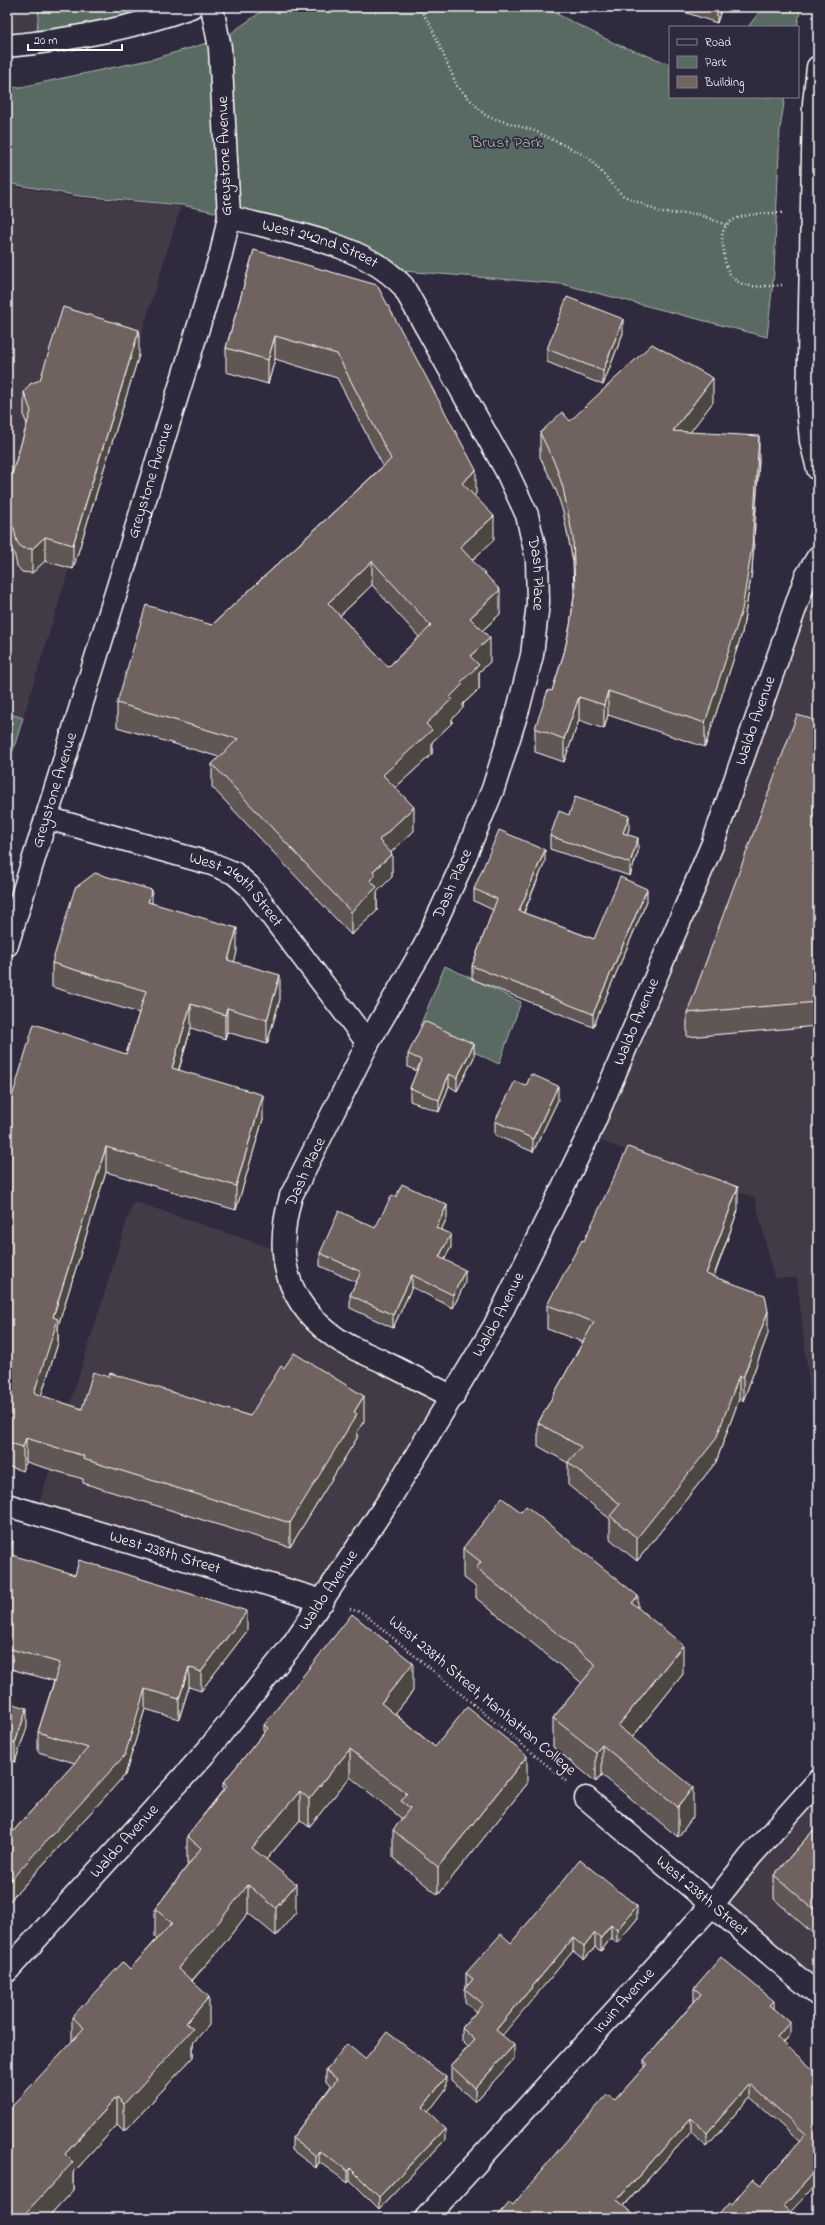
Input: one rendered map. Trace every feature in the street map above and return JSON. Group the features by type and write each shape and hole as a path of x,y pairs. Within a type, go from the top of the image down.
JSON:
{"street":[{"path":"7,46 77,38 112,31 151,21 191,7"},
{"name":"Greystone Avenue","path":"7,945 218,262 229,217 220,48 212,7"},
{"path":"818,67 814,103 808,409 811,441 818,469"},
{"name":"West 242nd Street","path":"229,217 342,248 370,260 390,272 403,286"},
{"name":"Dash Place","path":"403,286 506,470 527,515 537,559 538,604 532,655 519,706 493,789 459,871 424,948 368,1043 291,1196 284,1221 282,1252 288,1278 298,1298 315,1322 337,1339 453,1396"},
{"name":"Waldo Avenue","path":"7,1971 207,1751 293,1644 389,1500 494,1327 591,1129 713,843 806,577 818,557"},
{"name":"West 240th Street","path":"47,818 212,864 234,873 249,886 368,1043"},
{"name":"West 238th Street","path":"7,1505 323,1601"},
{"name":"Irwin Avenue","path":"426,2218 712,1904 750,1857 818,1781"},
{"name":"West 238th Street","path":"586,1798 818,1996"}],"path":[{"path":"418,7 430,24 457,86 486,116 535,131 588,157 622,195 662,213 698,214 726,225"},
{"path":"782,285 751,286 734,279 724,261 722,233 726,225 741,218 761,212 812,215"},
{"name":"West 238th Street, Manhattan College","path":"363,1613 586,1798"}],"shaded area":[{"path":"7,7 39,7 36,43 7,46"},
{"path":"7,185 78,198 181,206 7,770"},
{"path":"818,557 818,1429 814,1429 797,1278 774,1278 755,1198 588,1136"},
{"path":"133,1201 282,1252 315,1322 453,1397 323,1601 36,1514"},
{"path":"818,1781 818,1995 713,1904"}],"green space":[{"path":"39,7 191,7 36,43"},
{"name":"Brust Park","path":"268,7 543,7 616,44 669,64 669,98 785,98 780,129 774,272 767,337 562,284 391,270 229,215 182,205 79,196 7,183 7,88 21,87 153,59 224,38"},
{"path":"763,7 801,7 797,26 749,26"},
{"path":"7,713 23,718 7,770"},
{"path":"445,966 521,1002 499,1064 420,1026"}],"building":[{"path":"254,250 377,285 476,470 462,483 494,516 460,547 500,590 470,618 490,638 470,656 479,665 461,682 463,684 450,697 452,699 426,724 432,730 383,775 414,807 379,840 392,854 373,871 376,875 370,880 377,887 351,912 212,764 238,739 117,703 146,605 212,625 391,459 337,354 275,336 268,360 226,348","holes":["372,561 431,626 388,667 328,603"]},
{"path":"567,297 623,319 603,371 547,349"},
{"path":"63,307 139,330 73,545 45,537 32,549 22,548 17,542 14,528 7,525 7,484 9,484 31,411 24,392 30,384 40,380"},
{"path":"652,344 713,378 673,431 759,436 752,547 742,610 705,723 608,691 604,705 579,697 564,739 535,728 548,690 552,691 564,653 570,626 575,590 573,538 563,488 556,466 540,433 562,412 570,421"},
{"path":"797,715 818,721 818,1002 687,1013"},
{"path":"575,797 629,816 623,833 638,838 630,863 550,836 559,811 569,815"},
{"path":"499,830 545,850 519,911 594,939 620,877 647,889 593,1014 472,966 497,899 474,889"},
{"path":"95,873 152,890 148,902 237,928 228,960 280,975 267,1020 227,1008 225,1015 191,1004 172,1068 263,1095 236,1186 106,1147 53,1317 58,1319 34,1393 82,1409 93,1372 109,1377 110,1373 250,1416 281,1366 284,1368 294,1353 364,1396 354,1412 357,1414 290,1523 83,1459 84,1456 26,1438 23,1447 7,1442 7,1114 34,1024 126,1054 146,991 52,963 75,888"},
{"path":"424,1021 474,1044 457,1078 449,1074 439,1100 410,1088 421,1060 408,1054"},
{"path":"531,1074 558,1086 533,1139 495,1121 515,1081 526,1086"},
{"path":"628,1147 738,1187 706,1274 765,1295 768,1311 743,1378 739,1376 716,1439 637,1538 610,1516 620,1504 568,1462 581,1447 538,1423 594,1322 547,1305 582,1240 584,1241"},
{"path":"402,1184 447,1205 436,1228 451,1234 439,1257 465,1270 453,1295 412,1275 393,1315 350,1295 361,1272 320,1253 339,1211 375,1228 392,1195 396,1197"},
{"path":"502,1498 521,1512 526,1506 638,1596 632,1603 683,1645 618,1726 693,1787 678,1807 602,1745 596,1752 553,1718 596,1665 476,1568 481,1562 463,1548"},
{"path":"7,1539 13,1541 9,1554 75,1575 79,1560 247,1611 201,1672 189,1667 179,1699 145,1689 125,1755 7,1884 7,1838 88,1748 38,1732 60,1663 7,1648"},
{"path":"352,1614 413,1663 381,1703 435,1747 467,1707 527,1756 438,1867 393,1830 410,1808 401,1801 407,1794 350,1749 309,1799 300,1791 252,1848 296,1884 276,1908 248,1885 218,1923 178,1968 209,1997 186,2023 193,2029 124,2104 117,2097 65,2154 73,2162 21,2218 7,2218 7,2112 84,2028 72,2017 123,1962 130,1969 172,1923 155,1909 201,1848 187,1836 227,1786 223,1783 268,1728 264,1725"},
{"path":"7,1702 27,1708 15,1743 9,1741 7,1749"},
{"path":"818,1825 818,1913 774,1875"},
{"path":"580,1860 637,1906 617,1930 611,1925 601,1938 595,1933 584,1947 573,1938 496,2030 514,2045 475,2088 451,2066 475,2040 462,2028 483,2004 465,1989 473,1979 466,1973 501,1934 511,1943"},
{"path":"721,1957 774,2001 770,2005 790,2022 777,2037 818,2074 818,2168 784,2206 798,2218 715,2218 729,2202 732,2204 753,2179 761,2185 806,2134 750,2084 707,2133 691,2118 617,2200 639,2218 496,2218 510,2202 513,2205 607,2095 615,2100 647,2064 644,2060 701,1994 694,1988"},
{"path":"387,2032 446,2077 423,2107 445,2128 379,2197 350,2168 348,2171 319,2151 316,2156 292,2138 337,2079 326,2070 347,2044 365,2059"}]}
